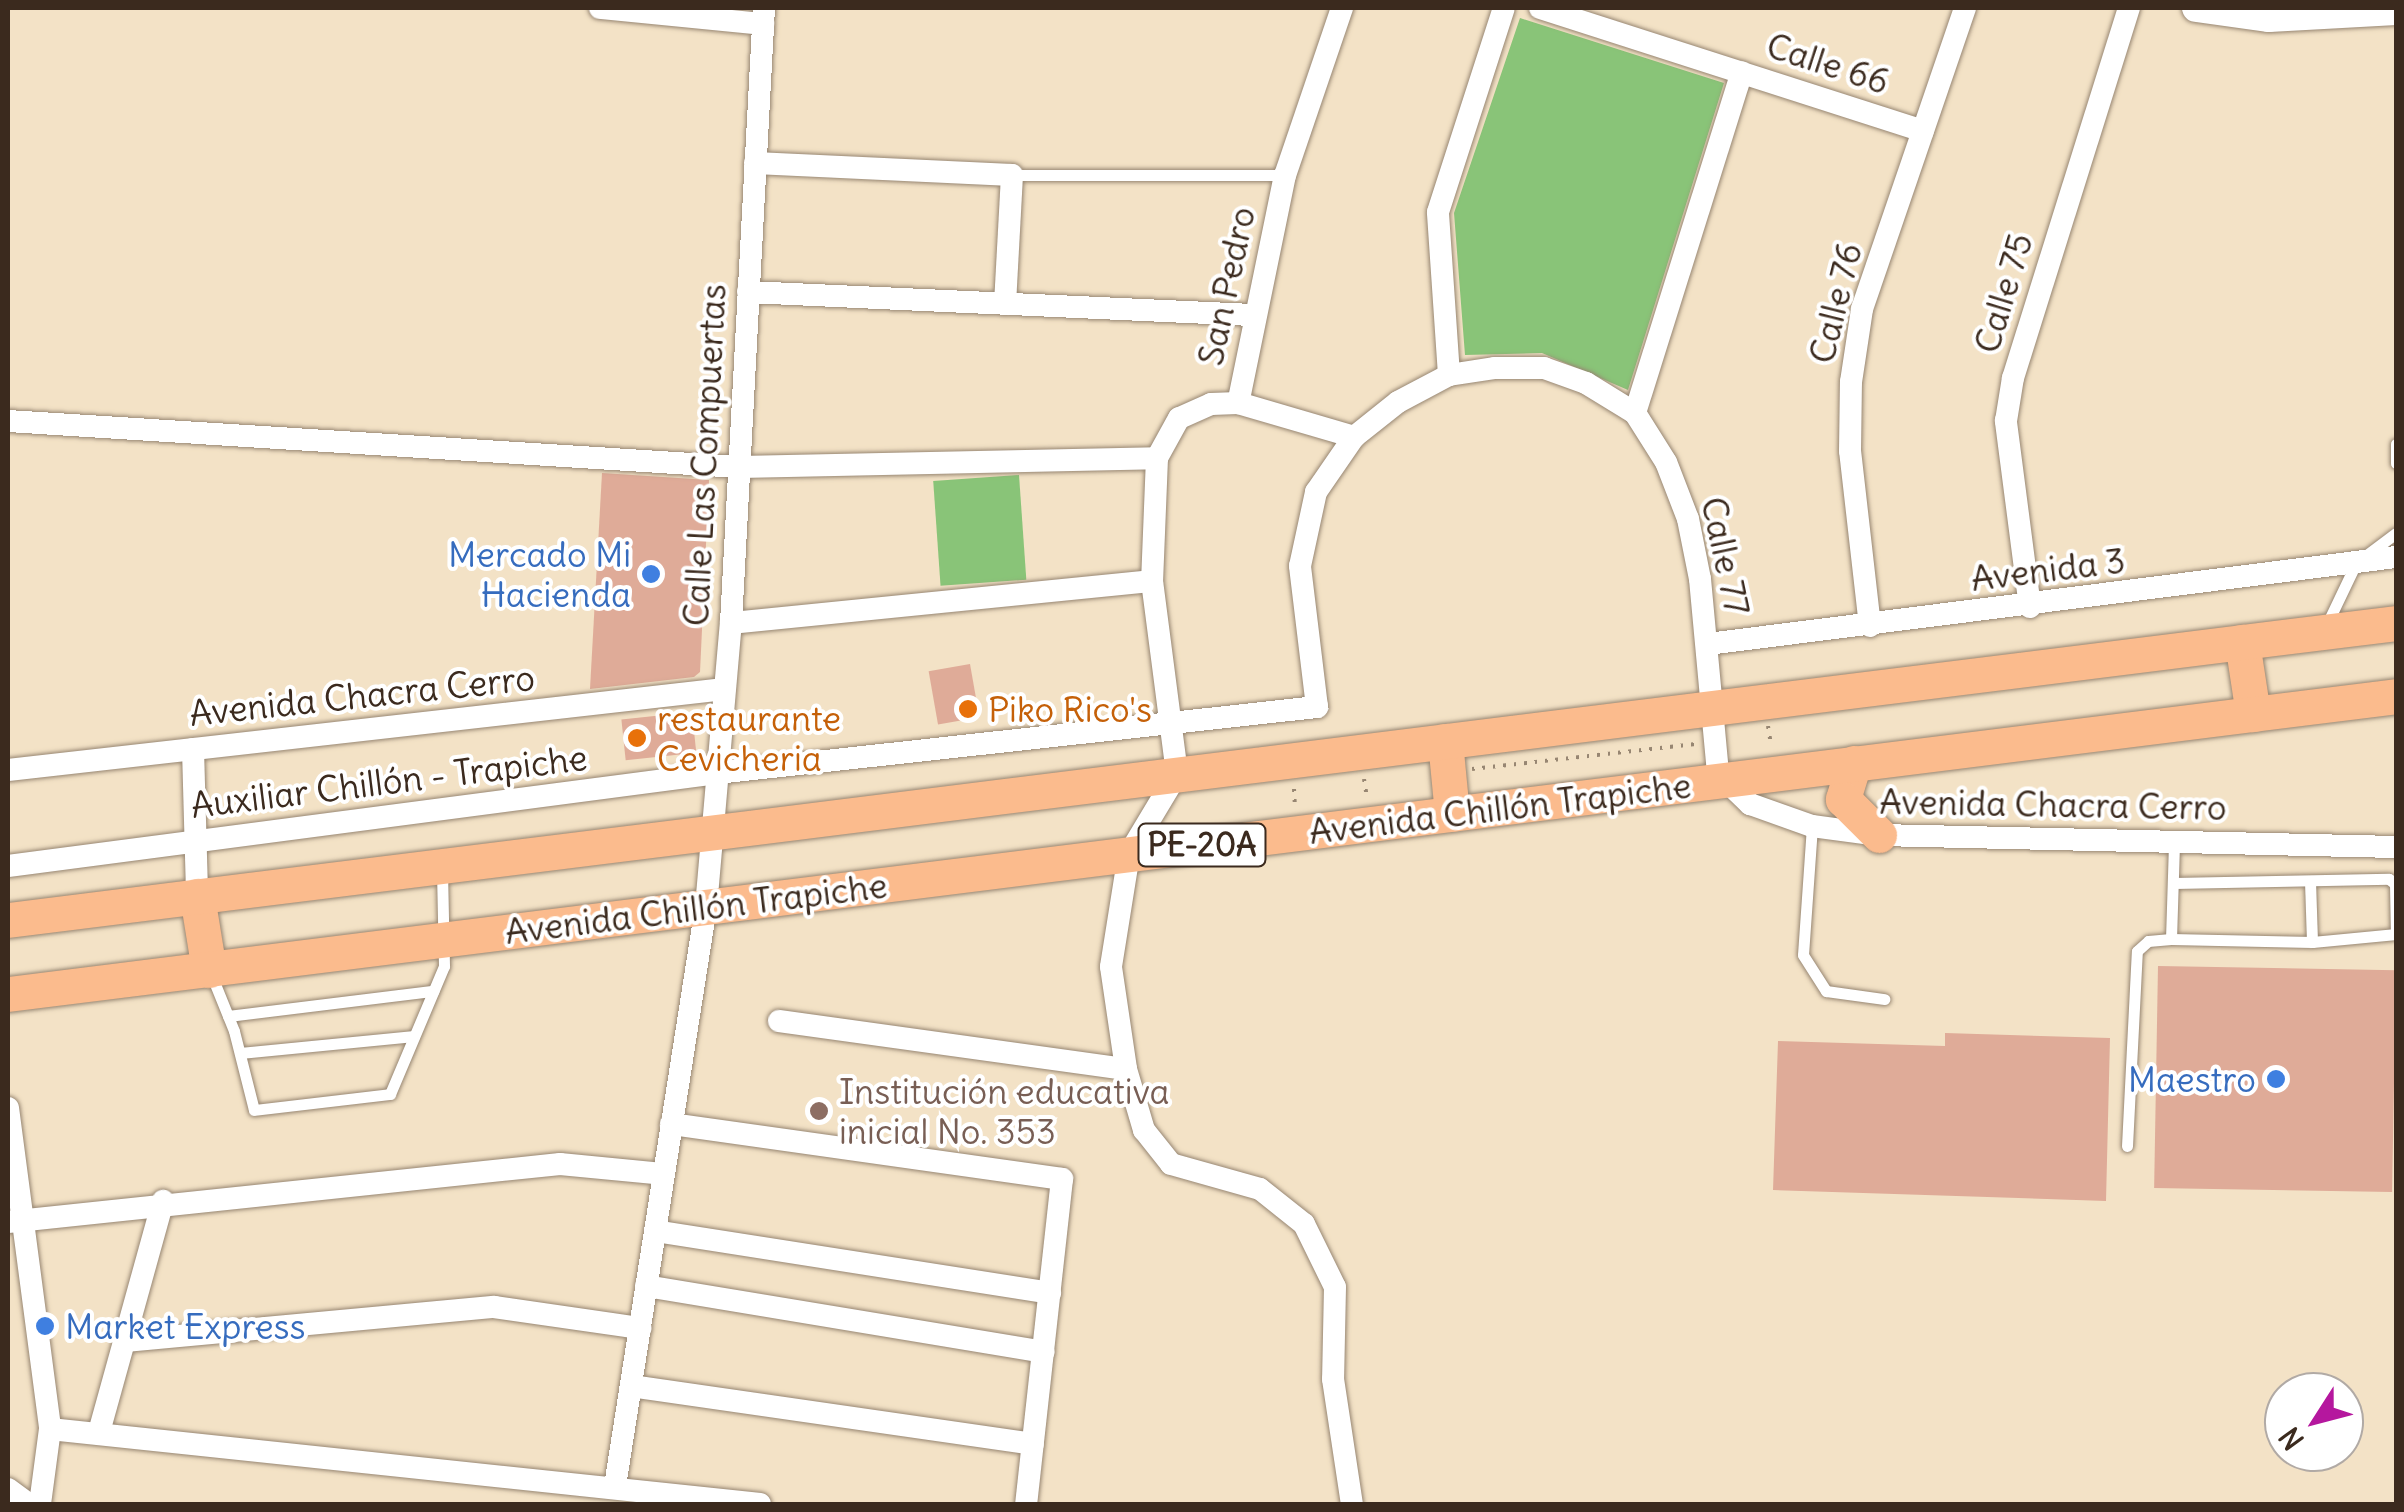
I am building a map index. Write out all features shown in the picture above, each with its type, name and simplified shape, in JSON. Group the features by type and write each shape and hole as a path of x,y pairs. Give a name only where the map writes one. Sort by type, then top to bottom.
{"main road":[{"name":"Avenida Chillón Trapiche","path":"8,920 1178,774 1447,756 1712,725 1765,701 2396,623"},
{"path":"2242,642 2252,714"},
{"name":"Avenida Chillón Trapiche","path":"8,994 2396,696"},
{"path":"1447,756 1452,814"},
{"path":"1854,764 1844,799 1879,835"},
{"path":"196,896 209,970"}],"street":[{"path":"600,8 763,16"},
{"name":"San Pedro","path":"1178,774 1152,581 1157,458 1179,418 1211,404 1238,402 1285,175 1342,8"},
{"path":"1449,376 1438,212 1504,8"},
{"name":"Calle 66","path":"1540,8 1923,131"},
{"name":"Calle 76","path":"1870,626 1850,451 1851,382 1862,309 1965,8"},
{"name":"Calle 75","path":"2030,607 2006,421 2013,378 2130,8"},
{"path":"2196,8 2269,18 2396,11"},
{"name":"Calle Las Compuertas","path":"615,1486 706,907 731,623 763,16"},
{"path":"1635,413 1742,72"},
{"path":"755,162 1012,175 1005,304"},
{"path":"748,292 1253,316"},
{"name":"Calle 77","path":"1317,707 1300,566 1316,492 1354,436 1449,376 1544,368 1586,383 1635,413 1666,462 1688,518 1708,644 1712,725 1721,780"},
{"path":"1238,402 1354,436"},
{"path":"8,421 739,467 1157,458"},
{"name":"Avenida 3","path":"1708,644 2030,607 2396,557"},
{"path":"731,623 1152,581"},
{"name":"Avenida Chacra Cerro","path":"8,770 724,690"},
{"name":"Auxiliar Chillón - Trapiche","path":"8,866 718,774 1317,707"},
{"path":"193,749 196,896"},
{"path":"1178,774 1130,854 1111,968 1126,1069 1144,1130 1171,1164 1260,1189 1304,1224 1336,1287 1333,1379 1352,1504"},
{"name":"Avenida Chacra Cerro","path":"1721,780 1750,804 1812,826 1879,835 2396,847"},
{"path":"778,1021 1126,1069"},
{"path":"8,1108 15,1221 50,1429 40,1504"},
{"path":"671,1124 1062,1179 1026,1504"},
{"path":"15,1221 163,1202 560,1164 664,1174"},
{"path":"99,1432 163,1202"},
{"path":"654,1231 1050,1293"},
{"path":"646,1286 1044,1352"},
{"path":"124,1341 494,1307 640,1328"},
{"path":"630,1386 1034,1444"},
{"path":"50,1429 760,1504"},
{"path":"8,1489 29,1504"}],"lane":[{"path":"1012,175 1285,175"},
{"path":"2396,444 2396,464"},
{"path":"2323,632 2356,562 2396,533"},
{"path":"1812,826 1803,955 1826,991 1884,999"},
{"path":"2171,939 2174,842"},
{"path":"209,970 240,1053 254,1110 390,1094 433,991 445,938 442,866"},
{"path":"2127,1146 2137,951 2148,940 2312,942 2393,938 2395,884 2310,880 2174,884"},
{"path":"2310,880 2312,942"},
{"path":"228,1016 433,991"},
{"path":"240,1053 414,1036"}],"path":[{"path":"1765,701 1774,773"},
{"path":"1447,756 1712,725"},
{"path":"1346,782 1381,778"},
{"path":"1299,833 1293,789 1310,787"}],"green space":[{"path":"1520,18 1724,83 1628,390 1542,353 1465,355 1454,213"},
{"path":"1019,475 1026,580 941,586 933,481"}],"building":[{"name":"Mercado Mi Hacienda","path":"602,473 709,480 700,672 694,677 590,689"},
{"path":"970,664 979,717 938,724 929,671"},
{"path":"692,712 696,753 626,760 621,719"},
{"name":"Maestro","path":"2158,966 2396,970 2392,1192 2154,1188"},
{"path":"1945,1033 2110,1038 2106,1201 1773,1190 1778,1041 1945,1046"}],"place":[{"name":"Mercado Mi Hacienda","path":"651,574"},
{"name":"Piko Rico's","path":"968,709"},
{"name":"restaurante Cevicheria","path":"637,738"},
{"name":"Maestro","path":"2276,1079"},
{"name":"Institución educativa inicial No. 353","path":"819,1111"},
{"name":"Market Express","path":"45,1326"}]}
